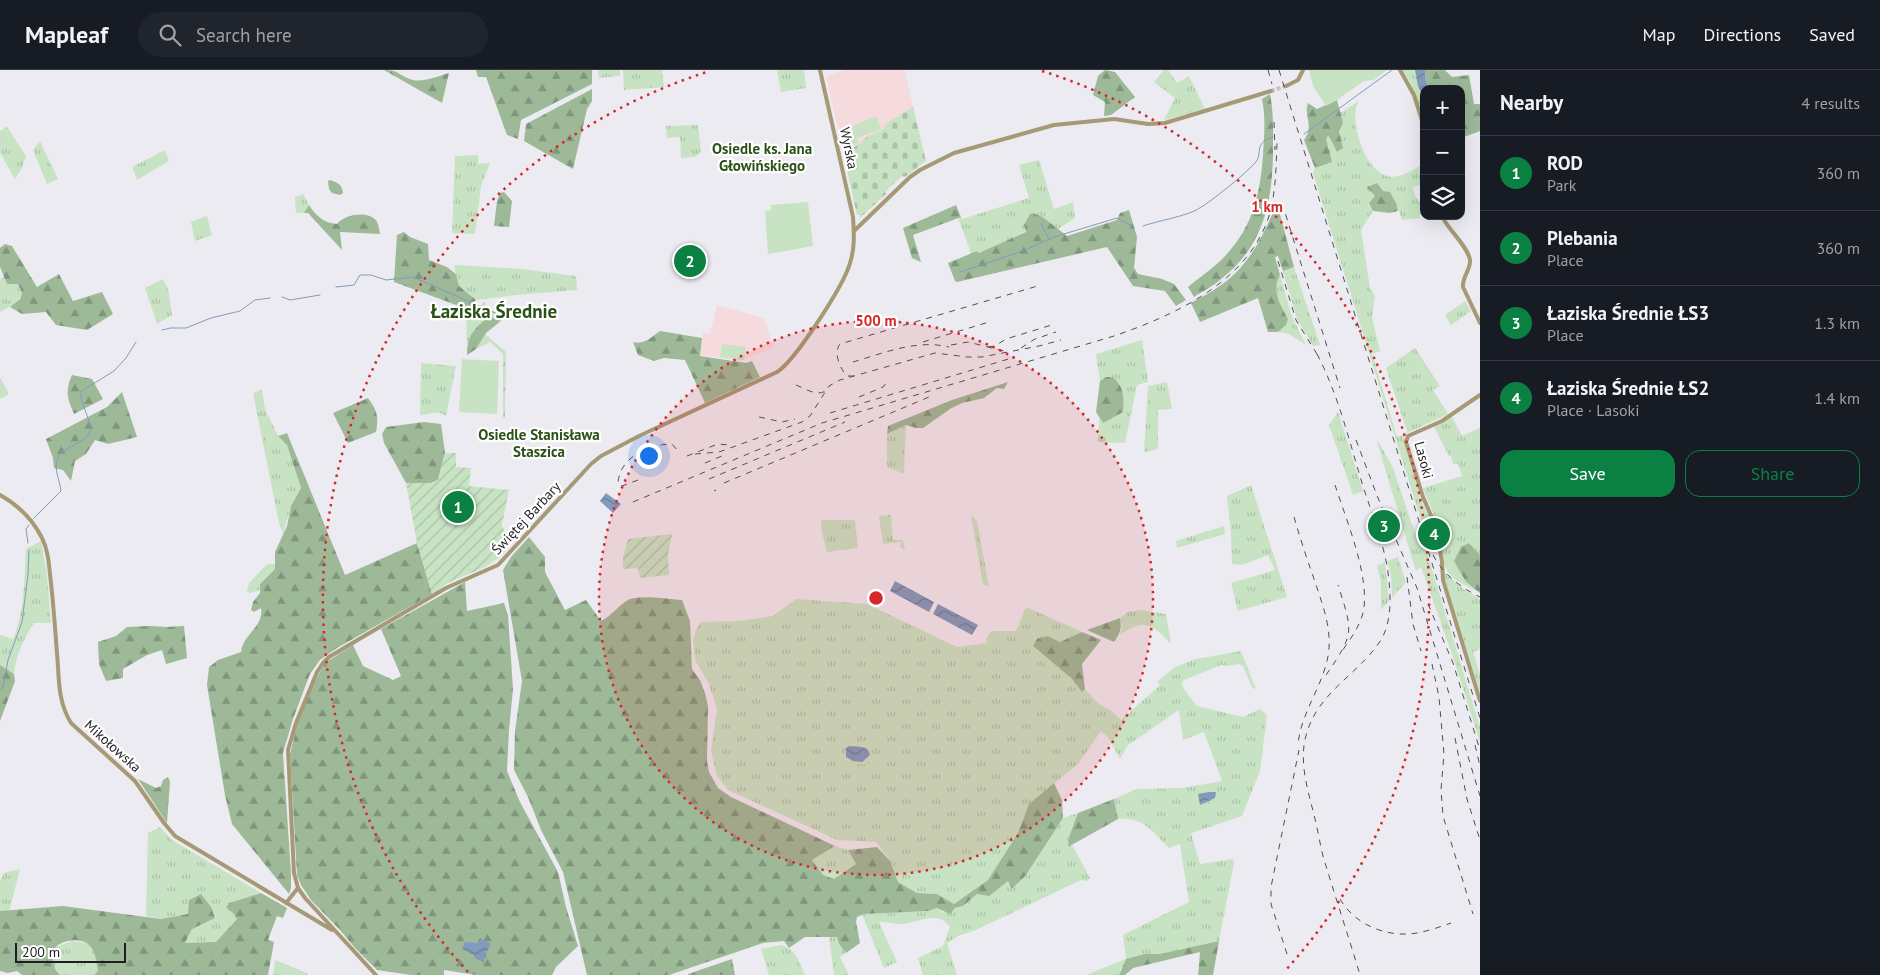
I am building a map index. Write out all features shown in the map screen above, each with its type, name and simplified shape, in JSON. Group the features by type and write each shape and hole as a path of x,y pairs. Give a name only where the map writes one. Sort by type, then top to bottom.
{"street":[{"name":"Wyrska","path":"820,70 854,232"},
{"path":"1286,86 1298,80 1303,70"},
{"path":"1400,70 1414,95 1420,114"},
{"path":"854,232 910,177 920,170 964,149 1054,125 1114,119 1148,124 1165,123 1271,91"},
{"path":"853,221 863,221 877,210"},
{"path":"1445,220 1468,255 1470,264 1463,287 1480,323"},
{"name":"Świętej Barbary","path":"298,888 294,873 288,750 296,723 317,672 323,663 366,635 446,588 498,565 591,464 601,456 639,436 784,368 792,359 845,279 853,254 854,232"},
{"name":"Lasoki","path":"1480,395 1442,421 1408,436 1406,442 1423,497 1436,527 1443,580 1480,701"},
{"name":"Mikołowska","path":"0,495 24,512 46,547 52,594 60,696 71,723 135,781 175,836 336,932"},
{"path":"286,903 298,888 376,975"}],"shaded area":[{"path":"845,70 905,70 913,107 844,156 826,76"},
{"path":"717,305 764,318 774,348 739,361 700,355 703,332 710,334"}],"green space":[{"path":"384,70 419,81 449,73 442,103"},
{"path":"476,70 592,70 592,84 521,120 518,139 507,135 486,77 478,77"},
{"path":"598,70 620,70 620,76 599,78"},
{"path":"623,70 662,70 664,87 624,90"},
{"path":"777,70 804,70 806,88 781,92"},
{"path":"1105,70 1115,72 1135,97 1111,115 1104,116 1105,102 1093,95 1098,76"},
{"path":"1164,70 1168,70 1177,83 1189,76 1205,109 1164,120 1175,98 1154,82"},
{"path":"1309,70 1387,70 1374,80 1364,81 1326,106 1313,86"},
{"path":"1402,70 1415,70 1420,88 1420,109 1410,82"},
{"path":"1425,70 1445,70 1452,77 1469,75 1474,104 1480,104 1480,131 1465,137 1465,85 1428,85"},
{"path":"592,89 592,101 587,109 573,169 524,141 526,124"},
{"path":"1270,94 1273,124 1272,173 1267,208 1262,224 1246,254 1234,267 1217,282 1194,297 1188,287 1226,255 1243,233 1254,209 1260,183 1263,156 1264,120 1262,99"},
{"path":"1337,100 1343,123 1339,132 1343,148 1337,152 1328,136 1326,139 1332,162 1315,168 1304,140 1309,130 1308,103 1317,109"},
{"path":"1358,102 1356,121 1360,144 1365,155 1379,172 1387,176 1396,177 1420,166 1420,185 1413,187 1415,196 1420,203 1420,218 1402,220 1397,205 1375,196 1369,203 1373,211 1361,230 1370,288 1375,296 1372,317 1380,351 1372,354 1397,437 1405,434 1404,439 1421,499 1429,517 1421,520 1313,173 1315,168 1332,162 1325,139 1327,136 1337,152 1342,149 1339,132 1343,123 1340,113"},
{"path":"913,107 926,161 905,177 902,176 860,218 860,215 857,215 844,156 867,137 883,129 887,123"},
{"path":"876,116 881,129 857,138 859,143 850,147 844,132"},
{"path":"698,125 701,151 695,157 681,158 680,137 667,138 666,126"},
{"path":"7,127 26,156 22,168 15,179 0,153 0,131"},
{"path":"40,141 58,179 47,184 33,150"},
{"path":"165,150 169,161 137,180 132,167"},
{"path":"478,155 478,164 490,163 481,186 475,234 452,233 455,156"},
{"path":"1039,160 1054,209 1073,202 1075,218 1058,229 1044,218 1021,234 1005,242 979,253 977,251 971,253 958,218 961,217 962,219 1029,198 1019,165"},
{"path":"328,181 339,184 343,193 340,195 332,193 329,189"},
{"path":"1377,183 1383,191 1390,192 1398,211 1390,213 1373,211 1369,203 1375,196 1367,187"},
{"path":"504,192 512,201 509,227 494,226 497,201 500,193"},
{"path":"303,194 309,205 304,213 296,213 295,197"},
{"path":"808,202 813,246 768,254 765,211 771,210 771,205"},
{"path":"1277,203 1294,267 1283,271 1278,256 1275,257 1280,275 1276,286 1280,303 1288,319 1286,325 1278,332 1268,332 1258,298 1200,322 1191,303 1218,288 1240,268 1255,248"},
{"path":"309,205 321,218 337,224 346,218 357,215 374,218 379,226 380,234 340,232 342,250 308,213 304,213"},
{"path":"956,205 961,217 913,235 921,262 912,258 903,228"},
{"path":"1129,210 1137,237 1134,268 1138,274 1162,279 1174,284 1186,300 1176,306 1165,291 1133,286 1107,247 957,282 948,263 977,251 979,253 1026,232 1024,225 1030,214 1033,213 1044,218 1067,236 1117,220 1120,213"},
{"path":"207,216 212,235 195,241 191,222"},
{"path":"404,232 410,237 428,244 429,260 447,267 456,274 459,286 476,300 467,309 394,282 397,235"},
{"path":"5,244 12,246 37,287 59,274 73,301 102,292 113,314 87,330 56,325 46,312 22,314 10,307 20,299 22,293 18,284 7,284 0,267 0,248"},
{"path":"454,265 522,269 576,276 577,290 476,300 459,286"},
{"path":"1294,267 1320,345 1313,346 1297,319 1283,271"},
{"path":"1280,275 1292,317 1306,345 1289,334 1278,332 1286,325 1288,319 1277,292 1276,286"},
{"path":"4,277 7,284 18,284 22,293 16,302 0,312 0,279"},
{"path":"163,279 168,289 172,315 157,324 145,288"},
{"path":"1465,301 1471,311 1451,325 1445,315"},
{"path":"485,302 486,308 507,314 507,320 498,318 475,328 467,344 466,315"},
{"path":"489,317 502,320 486,333 476,349 467,355 468,343 472,333"},
{"path":"660,331 702,338 700,356 746,363 752,361 760,377 705,403 685,360 664,358 654,361 638,355 633,342 644,341"},
{"path":"485,334 506,352 505,418 503,418 503,354 490,342 476,349"},
{"path":"1142,340 1148,382 1137,385 1125,443 1098,442 1099,418 1103,423 1106,377 1100,381 1096,354"},
{"path":"722,344 746,347 744,360 720,357"},
{"path":"1415,348 1440,386 1433,390 1448,414 1405,434 1407,431 1386,368"},
{"path":"462,359 499,361 497,414 459,412"},
{"path":"421,363 456,366 446,416 437,413 420,415"},
{"path":"72,375 92,379 103,399 74,414 68,394 68,386"},
{"path":"0,377 8,395 0,399"},
{"path":"1106,377 1112,377 1121,388 1123,412 1103,423 1096,412 1100,381"},
{"path":"1008,382 1004,389 997,388 984,398 962,403 923,428 906,425 887,434 888,426 952,400"},
{"path":"1167,382 1172,409 1158,410 1158,449 1144,452 1148,386"},
{"path":"262,390 265,409 278,436 287,445 301,488 291,506 283,534 279,523 253,393"},
{"path":"122,392 137,437 108,444 95,440 86,454 75,461 71,481 63,470 54,468 53,458 46,439 107,407"},
{"path":"368,398 377,414 376,432 348,443 333,413"},
{"path":"1338,412 1363,491 1353,495 1329,425"},
{"path":"1452,417 1462,436 1480,428 1480,555 1468,543 1466,582 1477,591 1464,585 1449,573 1444,560 1436,519 1423,488 1462,476 1458,464 1453,464 1451,456 1449,456 1434,427"},
{"path":"424,422 441,424 445,453 438,480 431,483 406,483 384,443 382,434 386,427"},
{"path":"906,425 904,474 887,467 887,434"},
{"path":"287,433 345,575 417,543 432,594 337,648 320,660 310,674 293,719 283,753 291,874 289,894 232,824 225,795 207,685 209,667 218,660 241,652 245,640 257,626 261,615 261,608 254,612 251,610 253,602 260,593 260,584 275,569 275,552 287,526 291,506 301,488 287,445 278,436"},
{"path":"1378,441 1393,468 1419,545 1424,543 1480,727 1480,742 1453,657 1421,567 1416,571"},
{"path":"445,453 456,453 456,467 471,468 469,486 509,490 502,525 510,545 491,564 449,582 432,594 417,543 406,483 431,483 438,480"},
{"path":"1251,485 1287,597 1238,611 1231,583 1275,570 1268,555 1242,565 1232,564 1227,496"},
{"path":"891,515 893,540 903,540 905,550 900,547 901,542 883,544 879,516"},
{"path":"971,515 977,521 989,587 983,584"},
{"path":"821,520 855,520 858,548 827,552"},
{"path":"1224,526 1225,534 1177,548 1176,541"},
{"path":"672,534 668,555 669,575 640,578 638,568 623,569 623,557 628,539"},
{"path":"529,537 545,557 545,572 565,610 586,600 601,621 630,599 648,597 682,600 690,621 692,669 700,680 708,706 707,761 709,772 718,788 731,797 835,846 812,860 823,875 834,879 856,864 848,850 877,847 890,861 898,882 917,893 937,894 954,904 988,880 1018,833 1029,804 1054,783 1062,800 1063,818 1026,875 1012,889 1008,881 989,896 977,894 963,906 955,908 950,914 937,908 928,911 864,914 857,917 856,922 860,943 846,953 839,944 837,937 805,937 789,948 784,941 763,943 669,975 587,975 563,872 541,830 528,797 514,770 515,731 522,681 503,570 511,557"},
{"path":"41,541 47,575 51,623 34,623 21,647 16,660 14,674 0,665 0,635 13,639 22,606 26,549"},
{"path":"1469,543 1480,555 1480,593 1466,582 1454,561 1461,547"},
{"path":"1398,557 1406,582 1392,598 1391,576 1387,561"},
{"path":"1385,562 1389,601 1381,610 1381,583 1377,566"},
{"path":"267,564 276,564 275,569 260,584 260,590 249,593 247,591 249,583"},
{"path":"1444,572 1462,588 1480,599 1480,649 1473,652 1480,673 1480,696 1443,575"},
{"path":"465,582 467,611 504,603 508,615 513,689 507,771 520,802 558,872 578,946 556,967 552,975 476,975 444,970 444,975 411,975 377,970 311,900 297,875 290,754 298,721 325,663 353,645 363,666 393,680 401,676 381,629"},
{"path":"796,599 867,604 957,647 987,643 986,640 991,631 1016,631 1026,607 1082,632 1060,642 1048,636 1033,646 1071,678 1082,692 1085,689 1100,705 1109,709 1121,720 1160,685 1157,682 1175,667 1196,659 1241,651 1256,689 1252,687 1243,666 1239,664 1221,665 1184,680 1182,683 1183,688 1197,706 1243,717 1260,709 1267,715 1260,771 1242,816 1191,833 1200,864 1233,859 1234,863 1219,941 1160,954 1145,954 1121,968 1119,975 1086,975 1126,959 1123,935 1189,902 1180,844 1169,848 1147,826 1134,820 1118,819 1114,799 1137,789 1182,788 1222,781 1204,732 1183,740 1179,710 1128,745 1120,759 1108,737 1101,731 1078,764 1029,804 1018,833 988,880 954,904 937,894 917,893 898,882 890,861 876,842 837,840 728,790 717,776 711,751 717,709 709,684 695,660 693,640 696,630 701,622 739,621 773,616"},
{"path":"1141,610 1166,614 1171,644 1159,632 1148,625 1136,626 1120,635 1122,625 1120,618 1128,612"},
{"path":"1120,618 1120,631 1114,642 1087,630"},
{"path":"184,626 187,658 166,664 162,650 147,655 123,669 123,678 106,681 99,664 98,642 116,636 127,627"},
{"path":"1082,632 1101,640 1082,664 1085,689 1082,692 1071,678 1033,646 1037,639 1048,636 1060,642"},
{"path":"0,665 14,674 15,681 0,721"},
{"path":"845,746 849,746 845,752 848,759 843,749"},
{"path":"867,749 873,755 872,761 869,764 852,762 848,759 869,752"},
{"path":"168,777 170,782 167,823 138,779 156,788 161,786 163,780"},
{"path":"1114,799 1118,819 1068,847 1069,837 1078,813"},
{"path":"1078,813 1069,837 1068,847 1072,845 1090,878 1087,881 1081,880 976,930 958,936 947,943 957,975 923,975 918,958 943,946 950,927 945,922 940,919 928,918 903,924 879,922 897,962 884,968 862,914 928,911 937,908 943,912 963,906 977,894 1009,881 1012,889 1026,875 1063,818"},
{"path":"160,827 172,840 261,893 229,903 226,907 237,919 216,942 185,944 192,929 188,914 161,919 146,916 148,833"},
{"path":"835,846 848,850 856,864 834,879 823,876 812,860"},
{"path":"20,869 9,912 0,911 0,881 4,873"},
{"path":"261,893 287,908 283,918 277,916 268,940 274,942 268,975 94,975 98,971 93,951 89,945 77,940 59,945 52,954 55,969 60,975 22,975 17,971 8,973 0,971 0,911 63,906 161,919 188,914 189,900 201,894 211,907 215,918 192,929 185,943 216,942 237,919 226,907 229,903"},
{"path":"231,911 235,915 223,929 220,927 221,913"},
{"path":"829,937 837,937 839,944 846,953 840,957 849,975 834,975"},
{"path":"72,941 88,943 95,954 99,971 94,975 60,975 55,969 52,954 56,947"},
{"path":"1219,941 1213,975 1198,975 1200,952 1133,968 1125,975 1119,975 1126,959 1145,954 1160,954"},
{"path":"781,945 794,953 805,975 769,975 761,949"},
{"path":"732,959 735,975 688,975 688,974"},
{"path":"275,960 307,973 308,975 273,975"}],"water":[{"path":"1415,70 1425,70 1428,85 1420,85 1420,90"},
{"path":"606,493 621,504 613,513 600,501"},
{"path":"895,581 934,602 929,612 890,591"},
{"path":"938,604 978,625 972,635 933,614"},
{"path":"849,746 865,748 870,755 862,762 853,761 846,757 846,748"},
{"path":"1216,792 1215,798 1200,805 1198,794"},
{"path":"480,938 491,944 484,962 462,949 465,942 477,943"}],"waterway":[{"path":"1304,134 1392,70"},
{"path":"1143,226 1193,212 1204,205 1250,168 1257,159 1260,146 1273,137"},
{"path":"960,272 1025,250 1054,237 1117,218 1134,227"},
{"path":"1041,224 1049,239"},
{"path":"336,287 354,285 360,275 371,275 386,280 413,277 500,315"},
{"path":"282,297 290,300 320,295"},
{"path":"162,330 186,328 211,318 240,311 255,300 270,298"},
{"path":"33,519 61,491 56,468 60,455 85,438 91,429 80,392 114,371 126,358 136,342"},
{"path":"28,543 26,529 29,525"},
{"path":"0,689 3,687 8,660 22,622 29,550"}],"tunnel":[{"path":"1271,91 1286,86"}],"railway":[{"path":"1268,70 1272,84"},
{"path":"1279,70 1480,718"},
{"path":"1274,122 1275,150"},
{"path":"633,502 822,423 1114,336 1161,318 1184,306 1206,293 1227,277 1244,260 1259,239 1269,216 1273,198 1277,143"},
{"path":"1282,203 1340,388"},
{"path":"1278,261 1296,320 1320,359"},
{"path":"854,376 847,376 840,365 837,356 840,344 1041,285"},
{"path":"923,342 989,322"},
{"path":"988,347 995,346 1006,339 1055,324"},
{"path":"1021,348 1035,339 1056,332"},
{"path":"695,454 719,452 802,422 810,416 829,386 840,380 935,353 982,357 1061,340"},
{"path":"951,345 968,342 1004,351"},
{"path":"853,362 913,346 937,345 949,347"},
{"path":"1317,354 1337,401 1348,434 1385,556 1390,588 1387,626 1381,640 1360,665 1325,699 1316,712 1309,727 1303,755 1306,782 1323,856 1360,975"},
{"path":"830,413 1015,357"},
{"path":"859,397 883,387 887,382"},
{"path":"796,385 817,393 828,389"},
{"path":"724,483 929,397"},
{"path":"759,417 782,422 795,419"},
{"path":"709,479 845,422"},
{"path":"1356,440 1378,498 1417,588 1480,796"},
{"path":"638,480 622,486 618,484 620,475 629,459 654,446 672,444 677,450"},
{"path":"687,456 718,444 729,445"},
{"path":"705,463 722,456"},
{"path":"1335,485 1361,567 1365,599 1359,624 1340,654"},
{"path":"1294,517 1324,609 1329,640 1329,651 1324,672 1303,722 1298,744"},
{"path":"1433,555 1453,580 1480,597"},
{"path":"1407,577 1413,624 1421,651"},
{"path":"1326,675 1342,650 1348,632 1347,613 1338,585"},
{"path":"1428,604 1453,663 1480,750"},
{"path":"1432,664 1439,697 1444,754 1441,790 1443,816 1473,914"},
{"path":"1455,738 1467,799 1480,840"},
{"path":"1475,745 1480,766"},
{"path":"1287,954 1271,904 1271,887 1299,750"},
{"path":"1340,899 1346,908 1363,923 1383,931 1406,934 1417,933 1451,923"}],"place":[{"name":"Plebania","path":"690,261"},
{"name":"ROD","path":"458,507"},
{"name":"Łaziska Średnie ŁS3","path":"1384,526"},
{"name":"Łaziska Średnie ŁS2","path":"1434,534"}],"district":[{"name":"Osiedle ks. Jana Głowińskiego","path":"762,158"},
{"name":"Łaziska Średnie","path":"494,311"},
{"name":"Osiedle Stanisława Staszica","path":"539,444"}]}
